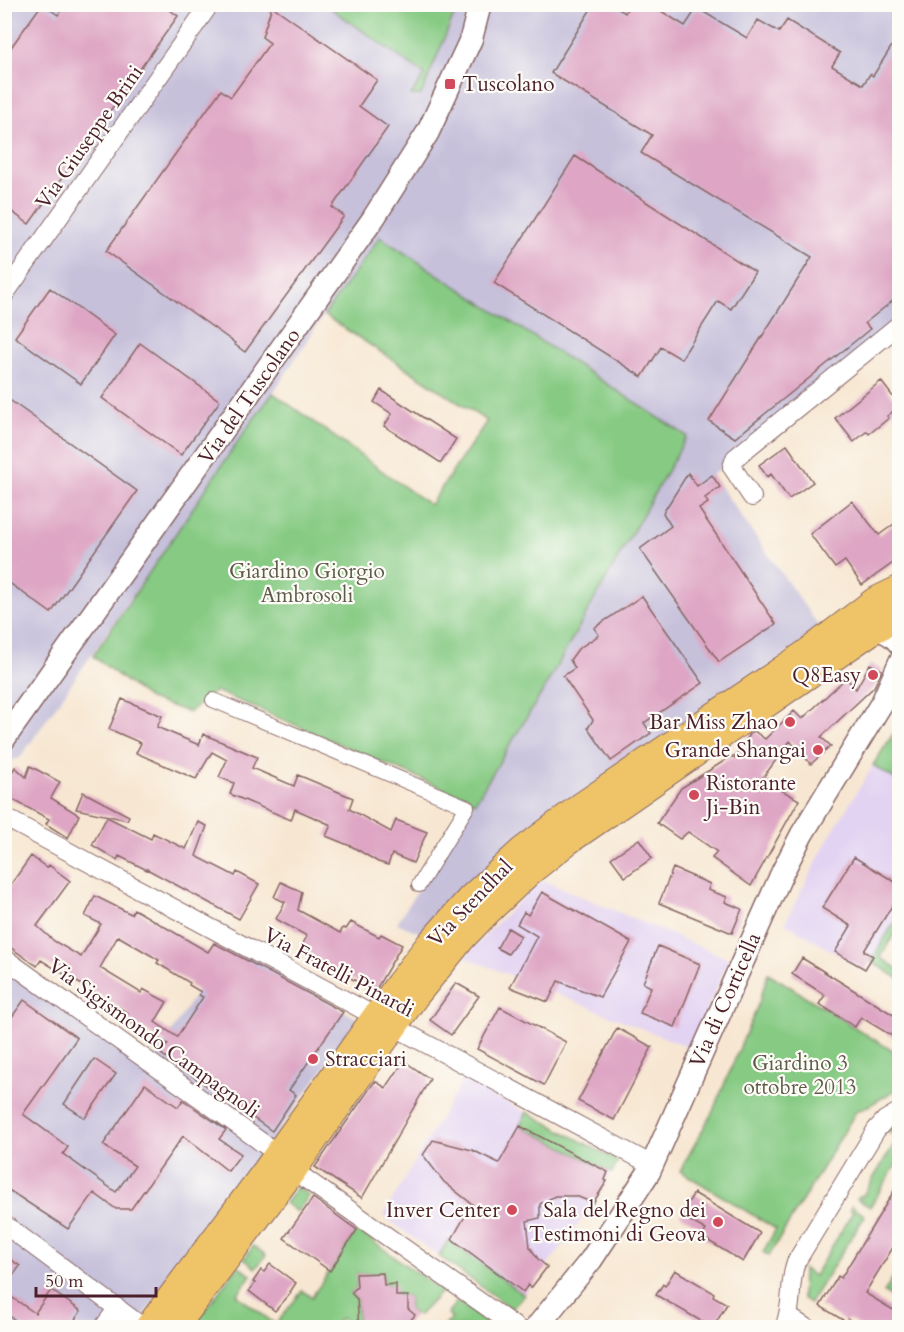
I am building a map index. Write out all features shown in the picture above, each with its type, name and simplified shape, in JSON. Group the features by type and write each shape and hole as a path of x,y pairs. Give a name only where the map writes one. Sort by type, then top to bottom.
{"main road":[{"path":"899,621 895,607 900,590"},
{"name":"Via Stendhal","path":"174,1328 285,1162 384,1021 441,931 470,899 522,851 614,783 804,655 852,617 879,599 900,590"},
{"name":"Via Stendhal","path":"384,1021 415,996 462,938 546,858 873,630 889,622 899,621"},
{"name":"Via Stendhal","path":"146,1328 285,1162"}],"street":[{"name":"Via Giuseppe Brini","path":"4,295 210,4"},
{"name":"Via del Tuscolano","path":"4,739 373,219 428,132 471,39 480,4"},
{"name":"Via del Tuscolano","path":"471,39 497,4"},
{"path":"752,497 732,467 735,458 900,324"},
{"path":"873,630 888,633 900,644"},
{"name":"Via di Corticella","path":"536,1328 591,1260 620,1219 652,1165 783,871 802,834 884,701 900,662"},
{"path":"213,700 467,807 419,885"},
{"name":"Via Fratelli Pinardi","path":"4,817 652,1165"},
{"name":"Via Sigismondo Campagnoli","path":"4,958 517,1328"},
{"path":"810,1328 787,1321 796,1262 876,1130 882,1122 900,1111"},
{"path":"4,1224 146,1328"},
{"path":"103,1328 118,1308"}],"shaded area":[{"path":"5,5 899,5 899,323 712,475 820,628 423,934 397,923 541,694 686,436 380,238 324,315 273,393 20,758 5,762"},
{"path":"899,723 899,914 865,971 785,923 828,839"},
{"path":"542,880 729,959 690,1048 465,957"},
{"path":"228,942 359,1020 135,1327 5,1327 4,957 153,1061"},
{"path":"463,1079 618,1161 570,1237 512,1309 383,1216"}],"green space":[{"path":"326,5 458,5 421,95 411,95 425,75"},
{"name":"Giardino Giorgio Ambrosoli","path":"380,237 687,436 541,694 475,802 216,691 189,712 149,699 93,656 273,393 430,505 487,421 324,315"},
{"path":"895,731 900,732 899,775 896,780 873,765"},
{"path":"899,914 899,927 880,957 899,970 899,979 871,961"},
{"name":"Giardino 3 ottobre 2013","path":"768,973 899,1055 899,1088 863,1109 857,1110 769,1256 763,1252 776,1229 680,1171 713,1111 760,1000"},
{"path":"527,1112 618,1161 612,1173 520,1125"},
{"path":"899,1123 899,1160 870,1207 857,1199 859,1195 862,1197 898,1138 887,1131"},
{"path":"297,1187 309,1196 297,1212 285,1203"},
{"path":"852,1206 865,1216 810,1303 802,1298 803,1269 814,1276 853,1212 850,1210"},
{"path":"357,1230 442,1291 419,1315 415,1315 409,1309 408,1296 396,1294 395,1285 388,1285 384,1282 383,1273 357,1274 357,1287 351,1293 357,1299 358,1319 354,1322 347,1323 341,1318 333,1327 238,1328 226,1318 218,1327 192,1328 238,1266 251,1275 237,1295 275,1324 277,1323 302,1291 312,1297"},
{"path":"448,1240 524,1295 512,1309 439,1256"},
{"path":"253,1246 266,1255 256,1268 244,1259"},
{"path":"899,1267 899,1302 884,1293"},
{"path":"457,1301 494,1327 443,1327 452,1319 448,1313"}],"building":[{"path":"42,4 58,15 65,4 162,4 178,16 29,224 4,206 4,57"},
{"path":"594,4 611,4 625,13 630,4 650,4 685,26 697,8 747,38 758,20 779,32 787,20 840,53 832,66 863,85 870,74 873,76 900,33 900,295 865,323 870,329 735,438 709,421 812,257 641,153 652,135 551,73"},
{"path":"272,6 377,80 359,106 388,127 332,207 344,216 245,352 106,251 221,90 231,97 270,43 262,37"},
{"path":"575,156 755,272 731,309 718,301 681,359 661,347 642,377 494,283"},
{"path":"50,288 115,335 81,384 15,337"},
{"path":"140,343 220,401 181,455 102,398"},
{"path":"881,381 900,406 869,434 867,431 854,442 835,418"},
{"path":"381,390 456,439 441,463 384,426 392,414 374,402"},
{"path":"4,396 137,491 51,613 4,579"},
{"path":"787,445 813,482 789,499 771,474 767,477 759,465"},
{"path":"688,473 697,486 712,475 720,487 705,498 708,503 699,509 776,624 719,662 640,549 671,526 663,513"},
{"path":"852,501 879,535 894,524 900,532 900,558 862,585 845,561 835,568 810,534"},
{"path":"642,596 703,683 644,723 651,733 611,761 588,728 593,720 563,676 575,668 570,660 578,649 599,635 594,628"},
{"path":"870,664 882,670 874,687 821,737 831,746 811,764 790,741 762,779 799,800 751,886 712,858 717,852 688,832 680,839 657,823 681,788 732,756 734,758 751,733 754,731 765,739 794,711 802,719 846,678 856,689"},
{"path":"122,699 162,716 157,727 199,745 203,734 257,757 252,768 294,786 298,775 353,798 349,809 391,832 396,820 427,832 413,863 392,854 388,865 378,862 353,847 326,836 331,825 295,809 291,820 230,794 234,783 219,777 227,760 212,752 196,779 136,753 141,743 109,729"},
{"path":"30,766 60,782 51,798 79,815 68,838 46,824 49,819 4,795 4,786 15,767 26,777"},
{"path":"83,792 129,816 127,820 76,809"},
{"path":"107,817 151,839 153,833 186,849 198,822 207,826 196,856 235,876 237,872 259,884 239,919 147,869 119,856 117,860 92,845"},
{"path":"639,839 652,858 625,877 611,858"},
{"path":"31,856 47,868 49,865 70,881 37,926 54,941 81,957 101,924 85,916 95,896 131,914 134,909 208,952 214,943 343,1012 289,1090 296,1095 272,1131 161,1054 168,1044 125,1019 128,1013 41,960 37,966 4,943 4,894","holes":["118,936 159,960 157,963 190,983 189,985 201,992 199,995 203,997 177,1037 155,1022 167,1002 143,989 141,993 100,968"]},
{"path":"854,857 900,885 900,893 864,951 873,956 865,969 835,952 851,926 822,908"},
{"path":"673,868 710,884 708,890 727,897 725,902 742,909 732,933 659,903"},
{"path":"281,882 302,892 298,910 340,933 351,922 379,937 381,934 402,945 375,991 299,951 307,936 276,919 285,902 274,897"},
{"path":"542,892 631,942 600,997 558,981 548,1002 510,987 537,936 517,924 524,912 528,915"},
{"path":"508,928 521,936 508,954 497,948"},
{"path":"658,946 700,964 675,1027 640,1013 651,987 643,983"},
{"path":"802,958 900,1019 900,1041 861,1017 855,1027 819,1004 825,995 792,974"},
{"path":"456,983 479,996 451,1035 430,1020"},
{"path":"24,1000 77,1038 23,1114 68,1147 63,1154 116,1192 135,1166 103,1145 145,1084 178,1107 183,1100 226,1130 219,1139 241,1154 228,1171 183,1136 131,1209 116,1209 94,1193 68,1229 4,1187 4,1028"},
{"path":"500,1007 566,1042 544,1085 477,1049"},
{"path":"617,1028 652,1047 614,1120 578,1101"},
{"path":"94,1059 116,1074 85,1118 64,1104"},
{"path":"404,1061 430,1079 362,1198 315,1167 375,1081 386,1088"},
{"name":"Inver Center","path":"520,1126 608,1172 605,1180 607,1181 593,1203 576,1196 555,1196 540,1204 540,1218 527,1221 530,1247 547,1267 531,1288 528,1285 523,1292 452,1239 472,1204 444,1182 423,1155 433,1140 472,1150 499,1163"},
{"path":"900,1181 900,1236 865,1293 900,1314 900,1328 863,1328 848,1319 846,1322 820,1306 838,1276 841,1278"},
{"name":"Sala del Regno dei Testimoni di Geova","path":"694,1193 760,1233 743,1262 702,1237 706,1230 680,1215"},
{"path":"313,1198 357,1230 330,1271 284,1238"},
{"path":"4,1255 20,1266 4,1288"},
{"path":"270,1264 296,1283 291,1293 275,1311 249,1291 261,1270 264,1272"},
{"path":"675,1270 714,1293 713,1296 727,1304 713,1328 656,1295"},
{"path":"383,1273 384,1285 396,1284 396,1296 408,1296 408,1309 415,1315 404,1328 396,1323 380,1323 377,1328 359,1328 357,1299 351,1293 357,1287 356,1274"},
{"path":"51,1290 81,1311 69,1328 26,1328 4,1312 4,1292 35,1313"}],"place":[{"name":"Tuscolano","path":"450,84"},
{"name":"Q8Easy","path":"873,675"},
{"name":"Bar Miss Zhao","path":"790,722"},
{"name":"Grande Shangai","path":"818,750"},
{"name":"Ristorante Ji-Bin","path":"694,795"},
{"name":"Stracciari","path":"313,1059"},
{"name":"Inver Center","path":"512,1210"},
{"name":"Sala del Regno dei Testimoni di Geova","path":"718,1222"}]}
